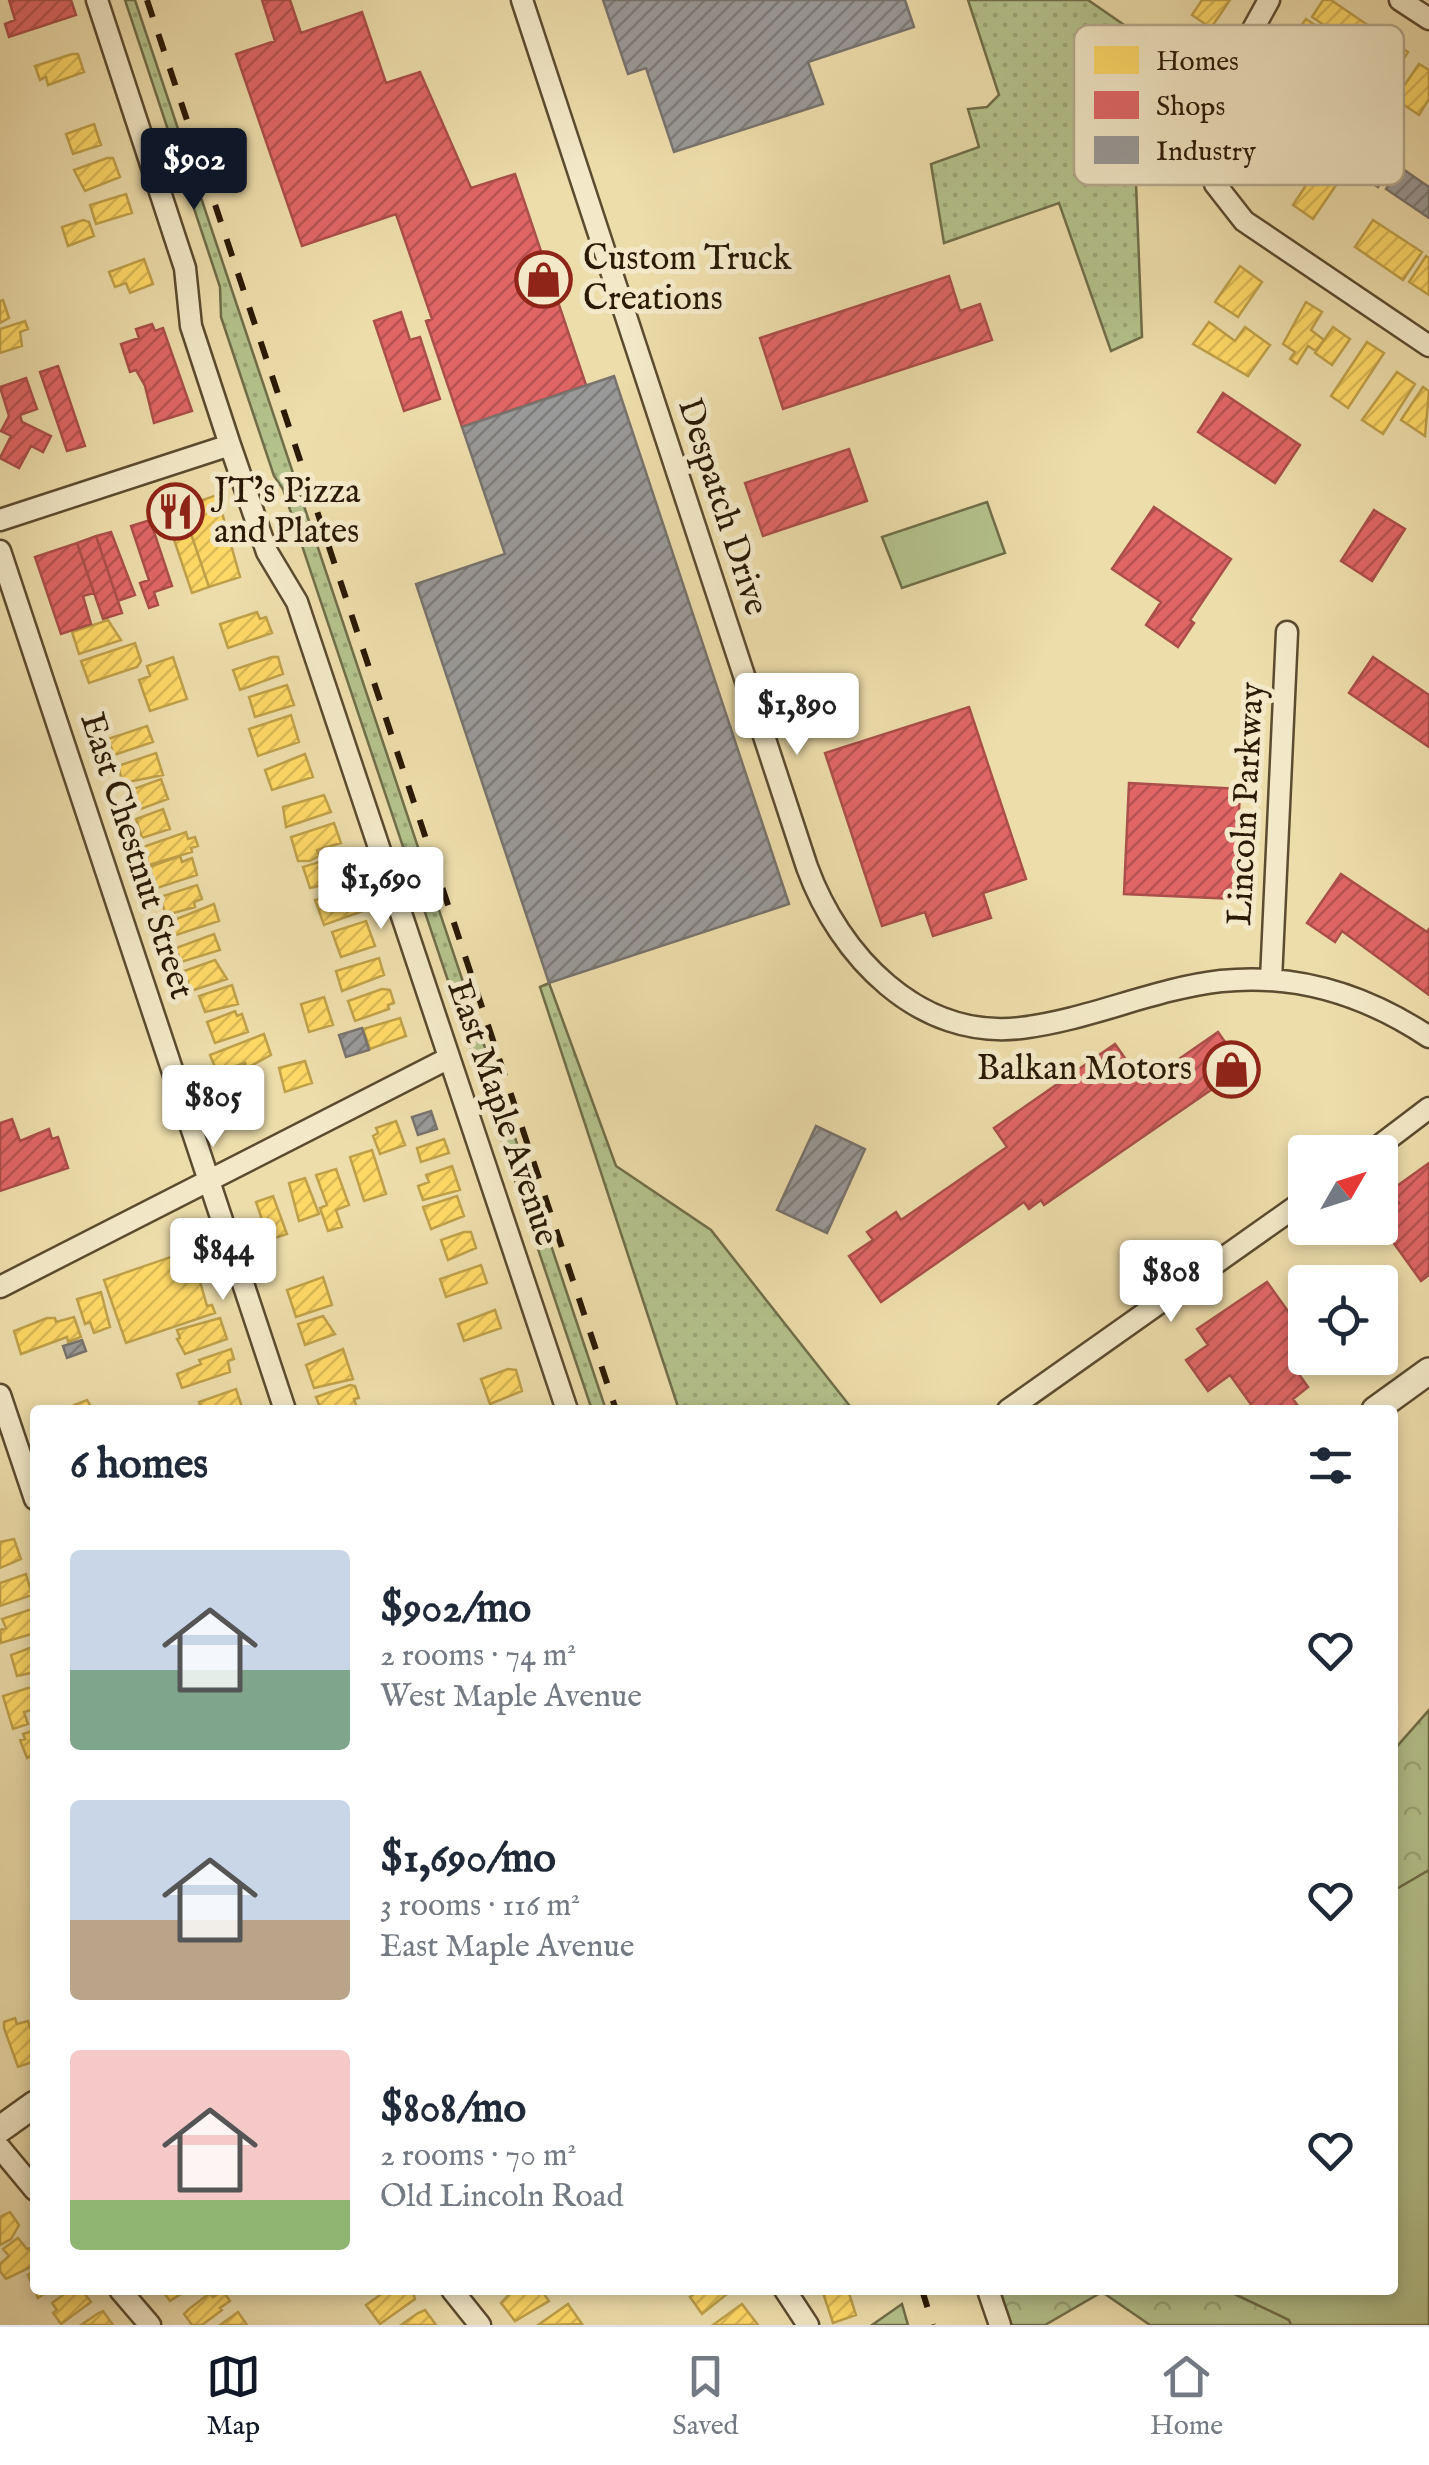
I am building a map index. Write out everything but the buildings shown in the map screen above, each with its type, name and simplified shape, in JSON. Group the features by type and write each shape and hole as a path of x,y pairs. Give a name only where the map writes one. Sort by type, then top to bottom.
{"street":[{"name":"East Maple Avenue","path":"96,0 185,268 191,326 230,445 266,552 297,602 565,1405"},
{"name":"Despatch Drive","path":"522,0 807,867 840,936 898,994 946,1020 970,1026 1022,1028 1170,990 1221,981 1271,980 1338,992 1375,1006 1429,1038"},
{"path":"1255,25 1269,0"},
{"path":"1400,0 1429,20"},
{"path":"1216,185 1244,222 1429,346"},
{"path":"0,520 230,445"},
{"name":"East Chestnut Street","path":"0,551 283,1405"},
{"name":"Lincoln Parkway","path":"1271,980 1287,632"},
{"path":"0,1287 449,1058"},
{"path":"1393,1135 1429,1108"},
{"path":"1015,1405 1288,1212"},
{"path":"1382,1405 1429,1372"},
{"path":"0,1394 30,1484"},
{"path":"0,2129 30,2108"},
{"path":"0,2148 30,2184"},
{"path":"124,2295 150,2325"},
{"path":"456,2295 480,2325"},
{"path":"787,2295 808,2325"},
{"path":"990,2295 1000,2325"}],"green space":[{"path":"125,0 135,0 604,1405 590,1405 283,489 274,476 221,317 220,287"},
{"path":"968,0 1088,0 1124,25 1074,25 1074,185 1136,185 1142,337 1111,351 1059,203 944,243 931,164 979,147 968,109 987,107 999,95"},
{"path":"987,502 1005,553 902,588 882,537"},
{"path":"549,983 616,1166 711,1230 849,1405 677,1405 540,987"},
{"path":"1429,1710 1429,2143 1398,1992 1398,1745"},
{"path":"1429,1870 1429,2325 1291,2325 1289,2320 1236,2295 1398,2295 1398,1888"},
{"path":"999,2295 1097,2295 1045,2325 1006,2325"},
{"path":"1106,2295 1325,2295 1370,2325 1150,2325"},
{"path":"902,2304 908,2325 872,2325"}],"railway":[{"path":"147,0 614,1405"},
{"path":"924,2295 933,2325"}],"place":[{"name":"Custom Truck Creations","path":"544,279"},
{"name":"JT's Pizza and Plates","path":"175,512"},
{"name":"Balkan Motors","path":"1231,1069"}]}
